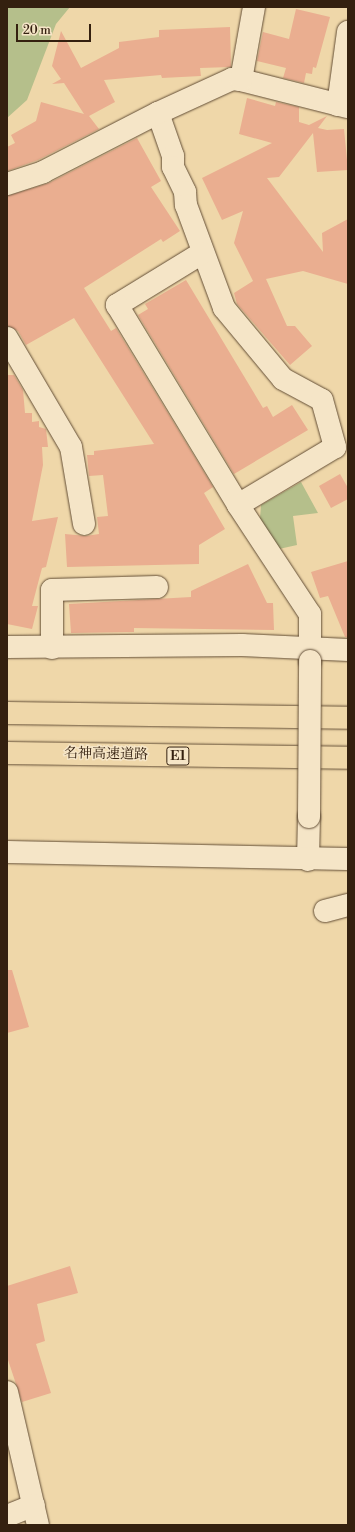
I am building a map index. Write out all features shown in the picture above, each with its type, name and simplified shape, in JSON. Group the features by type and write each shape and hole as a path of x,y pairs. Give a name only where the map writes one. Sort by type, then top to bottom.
{"highway":[{"path":"7,713 348,718"},
{"name":"名神高速道路","path":"7,753 348,758"}],"street":[{"path":"241,80 254,7"},
{"path":"7,184 43,172 81,154 158,113 232,79 343,106 348,32"},
{"path":"158,113 173,156 173,167 185,192 186,205 202,253 224,308 283,379 322,400 335,447 238,505"},
{"path":"202,253 117,305 238,505 310,614 308,860"},
{"path":"7,338 71,446 84,524"},
{"path":"52,648 52,590 157,587"},
{"path":"7,647 52,648 242,645 310,654 348,650"},
{"path":"7,852 308,860 348,859"},
{"path":"326,911 348,905"},
{"path":"7,1392 36,1515 7,1516"}],"green space":[{"path":"7,7 70,7 56,24 27,100 7,118"},
{"path":"301,482 318,513 293,516 297,545 279,549 260,519 261,505"}],"building":[{"path":"296,9 330,17 316,68 313,67 312,74 306,73 304,83 283,78 286,68 257,61 263,32 289,39"},
{"path":"230,27 231,67 200,68 201,76 162,78 161,75 104,80 115,102 89,116 99,129 38,160 7,171 7,147 15,143 11,135 36,121 41,102 84,114 64,83 52,84 61,79 52,66 61,31 81,68 119,48 119,42 159,37 159,30"},
{"path":"247,98 275,106 276,102 299,107 299,122 309,125 327,116 318,128 327,130 344,129 348,170 317,172 313,133 279,177 267,178 323,252 322,233 348,219 348,284 303,271 266,279 287,326 295,326 312,346 290,365 237,304 234,293 253,281 234,243 243,211 222,220 202,178 272,143 239,134"},
{"path":"137,138 161,181 151,187 180,231 163,242 161,239 84,288 111,331 116,328 213,487 204,493 225,529 199,545 199,564 67,567 65,534 86,536 99,534 97,517 108,516 103,475 89,476 87,455 94,455 94,451 154,444 74,318 26,345 18,331 7,326 7,196 49,183"},
{"path":"186,280 263,408 267,406 273,417 292,405 308,430 234,474 138,315 148,309 145,304"},
{"path":"7,375 14,375 23,390 25,413 32,413 32,422 39,421 39,427 46,429 48,447 42,447 43,465 32,521 58,517 46,567 42,568 32,606 38,606 32,629 7,624"},
{"path":"340,474 348,488 348,499 331,508 319,486"},
{"path":"348,561 348,637 345,637 328,596 320,598 311,572"},
{"path":"248,564 267,603 273,603 274,630 134,628 134,632 71,633 69,604 191,597 191,591"},
{"path":"7,970 12,970 29,1027 7,1033"},
{"path":"70,1266 78,1293 37,1304 45,1341 36,1344 51,1393 22,1402 7,1357 7,1286"}]}
